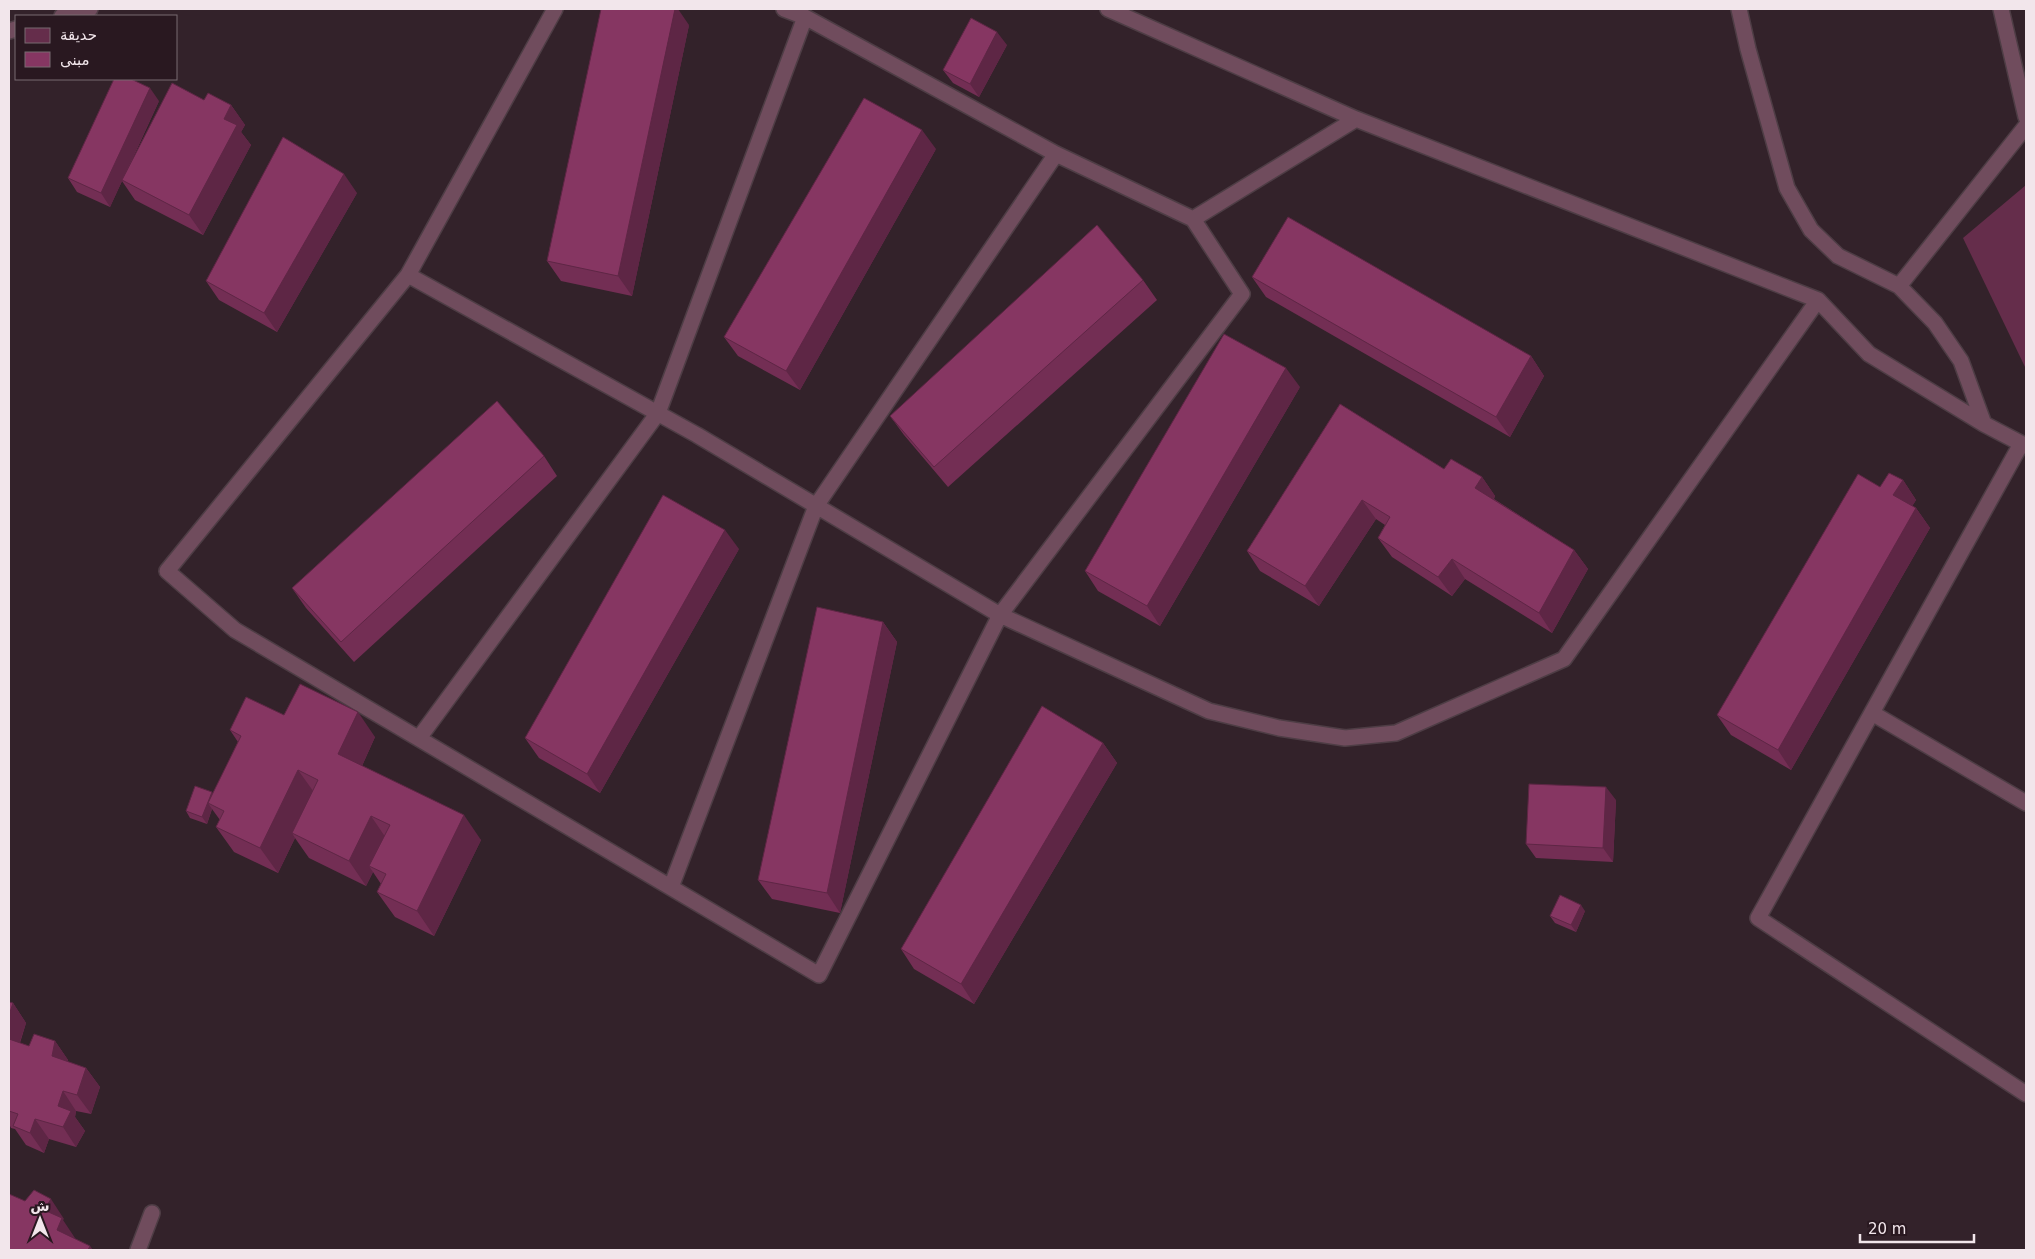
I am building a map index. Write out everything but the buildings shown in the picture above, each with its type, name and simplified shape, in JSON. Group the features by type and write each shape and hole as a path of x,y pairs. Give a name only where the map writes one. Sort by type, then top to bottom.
{"lane":[{"path":"66,15 90,9"},
{"path":"555,9 408,275 167,571 235,630 819,975 1000,615 1242,294 1193,218 1056,154 805,17 784,9"},
{"path":"1108,9 1356,119 1818,300 1869,354 1984,424 2025,442 1758,918 2026,1094"},
{"path":"1739,9 1748,49 1787,188 1811,230 1838,256 1899,286 1935,323 1961,361 1984,424"},
{"path":"2001,9 2026,117"},
{"path":"419,738 658,414 805,17"},
{"path":"1193,218 1356,119"},
{"path":"1899,286 2026,126"},
{"path":"671,888 816,506 1056,154"},
{"path":"408,275 658,414 1000,615 1209,711 1279,728 1346,738 1396,734 1564,659 1818,300"},
{"path":"1872,713 2026,804"},
{"path":"138,1250 152,1212"}],"green space":[{"path":"2026,185 2026,369 1963,238"}]}
